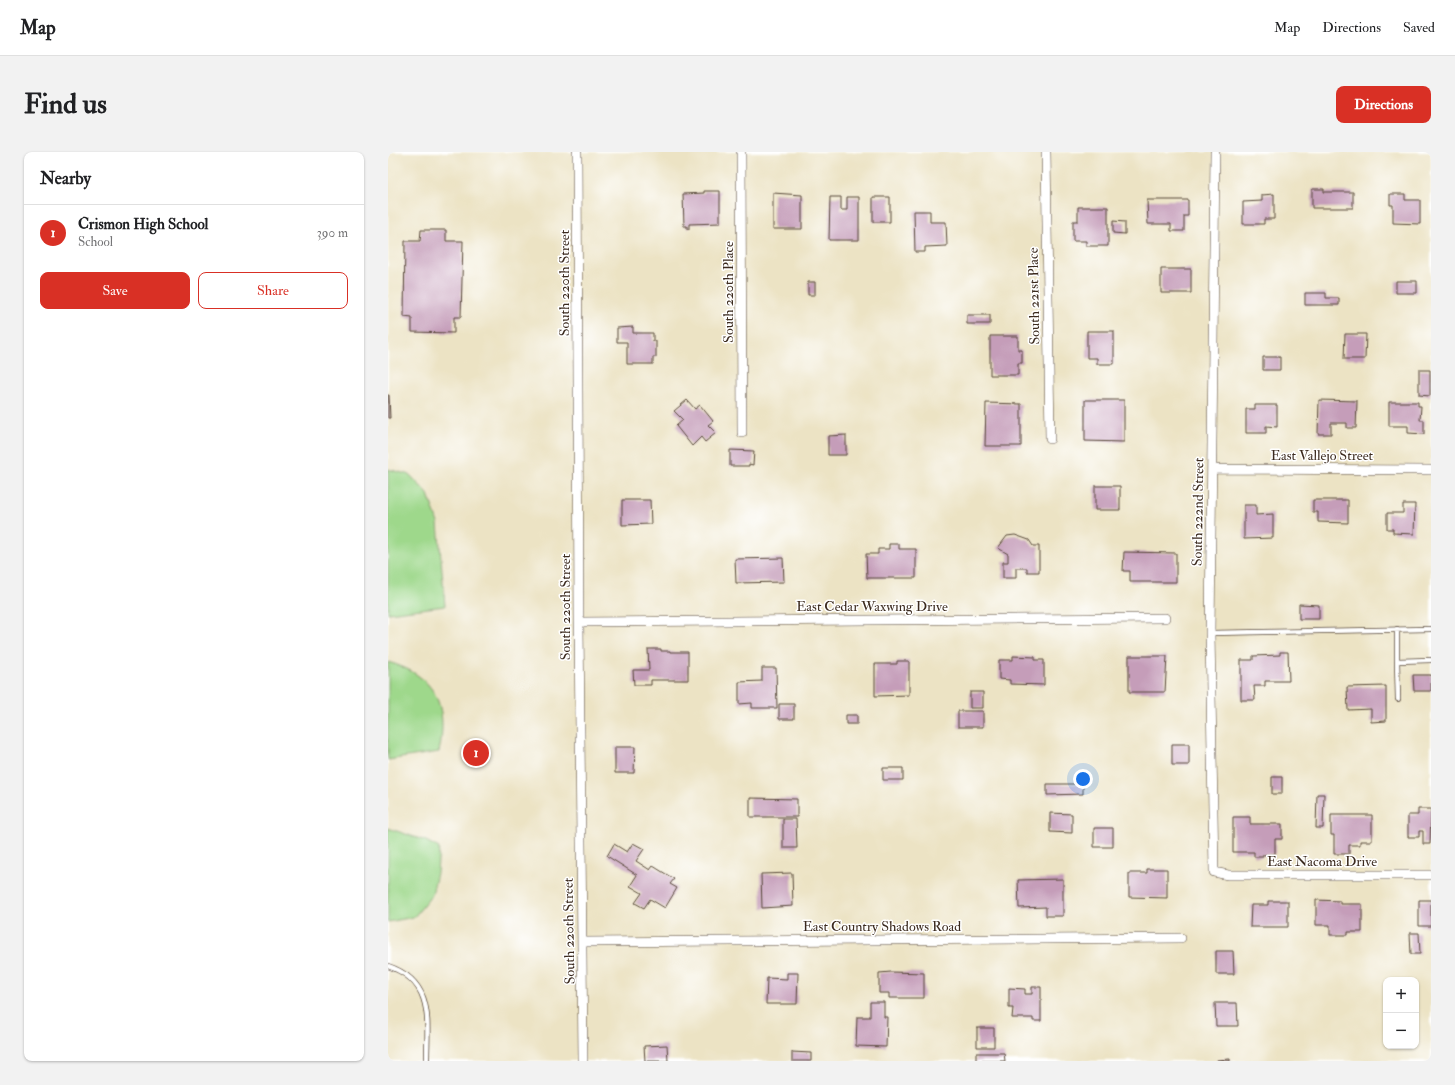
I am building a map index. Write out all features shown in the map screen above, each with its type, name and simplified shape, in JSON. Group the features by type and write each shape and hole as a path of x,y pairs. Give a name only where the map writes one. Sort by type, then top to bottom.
{"street":[{"name":"South 220th Street","path":"577,152 583,1061"},
{"name":"South 220th Place","path":"741,152 742,433"},
{"name":"South 221st Place","path":"1046,152 1050,439"},
{"name":"South 222nd Street","path":"1214,872 1210,633 1215,152"},
{"name":"East Vallejo Street","path":"1212,469 1431,470"},
{"name":"East Cedar Waxwing Drive","path":"579,622 1165,618"},
{"name":"East Nacoma Drive","path":"1214,872 1228,874 1431,875"},
{"name":"East Country Shadows Road","path":"583,942 1182,938"}],"lane":[{"path":"1396,629 1398,700"},
{"path":"1210,633 1431,629"},
{"path":"1396,661 1431,660"},
{"path":"388,966 406,975 419,988 424,998 427,1010 427,1061"}],"green space":[{"path":"388,469 410,475 428,494 438,523 445,606 388,613"},
{"path":"388,662 417,675 435,694 440,706 442,720 442,735 439,752 388,760"},
{"path":"388,828 426,841 439,848 437,873 432,895 414,917 388,922"}],"building":[{"path":"1312,189 1324,189 1324,192 1353,192 1353,208 1312,208"},
{"path":"704,191 720,191 720,223 689,224 689,229 687,229 687,226 684,226 683,194 704,193"},
{"path":"773,193 802,195 802,229 773,229"},
{"path":"1274,194 1274,219 1264,219 1264,224 1243,224 1243,202 1262,201 1262,195"},
{"path":"1390,194 1405,194 1405,200 1420,200 1420,224 1393,223 1393,205 1390,205"},
{"path":"830,197 841,197 841,210 847,210 847,197 859,197 859,240 829,240"},
{"path":"873,197 890,197 890,222 873,222"},
{"path":"1147,200 1188,200 1188,216 1184,216 1184,231 1171,231 1171,224 1148,224"},
{"path":"1078,207 1108,207 1108,246 1086,246 1086,241 1073,241 1073,221 1078,221"},
{"path":"914,211 930,211 930,222 946,222 947,246 925,247 925,252 915,252"},
{"path":"1113,221 1125,222 1125,234 1113,233"},
{"path":"421,230 446,230 446,241 463,241 461,317 454,317 454,333 412,332 412,318 404,317 405,241 420,241"},
{"path":"1161,269 1191,269 1191,293 1161,293"},
{"path":"1396,281 1417,281 1417,293 1396,293"},
{"path":"808,282 815,282 815,295 808,295"},
{"path":"1305,293 1326,293 1326,298 1339,298 1339,305 1305,305"},
{"path":"967,315 990,315 990,324 967,324"},
{"path":"633,327 633,333 653,333 653,341 656,341 656,357 653,357 653,364 627,364 627,342 617,342 617,328"},
{"path":"1087,331 1114,331 1114,364 1097,364 1097,358 1087,358"},
{"path":"1345,334 1366,334 1365,359 1344,359"},
{"path":"990,336 1018,336 1018,350 1022,350 1022,363 1018,363 1018,375 990,375"},
{"path":"1263,357 1280,357 1280,370 1263,370"},
{"path":"1419,370 1430,370 1430,396 1419,395"},
{"path":"389,395 390,418 388,418"},
{"path":"687,400 695,409 700,405 713,421 708,425 716,433 705,442 701,437 692,446 676,426 683,420 674,411"},
{"path":"1085,400 1124,400 1124,442 1085,441"},
{"path":"1319,400 1357,401 1356,428 1347,428 1347,423 1331,423 1331,434 1318,434"},
{"path":"1389,402 1418,402 1418,406 1421,406 1420,420 1424,420 1424,434 1408,433 1408,426 1389,426"},
{"path":"986,403 1021,404 1021,446 985,446"},
{"path":"1255,405 1277,405 1277,427 1266,426 1266,433 1246,433 1246,409 1255,409"},
{"path":"846,435 846,455 828,455 828,436"},
{"path":"730,450 754,451 753,465 730,466"},
{"path":"1095,486 1120,486 1120,510 1095,510"},
{"path":"622,500 650,500 651,524 622,525"},
{"path":"1313,500 1348,500 1348,523 1318,522 1318,512 1313,512"},
{"path":"1403,504 1415,504 1414,534 1393,533 1393,529 1387,529 1387,513 1403,513"},
{"path":"1244,505 1256,505 1256,515 1273,514 1273,538 1244,539"},
{"path":"1015,535 1029,540 1033,546 1039,546 1039,572 1027,572 1027,568 1016,568 1016,578 1003,578 1003,562 1008,562 1008,554 998,548 1007,536"},
{"path":"889,544 899,544 899,549 916,549 916,578 867,578 866,554 878,554 878,549 889,549"},
{"path":"1124,552 1176,553 1176,582 1130,582 1130,571 1123,571"},
{"path":"783,558 784,582 736,583 735,559"},
{"path":"1299,604 1319,605 1319,619 1299,619"},
{"path":"648,649 661,649 661,651 670,652 688,652 688,680 651,680 651,685 634,685 633,670 649,670"},
{"path":"1280,652 1288,652 1289,681 1265,681 1265,686 1254,686 1255,700 1241,700 1241,660 1253,660 1253,656 1280,655"},
{"path":"1013,656 1035,657 1035,660 1044,660 1044,685 1010,684 1010,680 999,679 999,660 1013,660"},
{"path":"1129,656 1167,656 1165,692 1129,692"},
{"path":"897,661 909,661 909,695 875,696 875,664 897,664"},
{"path":"762,668 776,668 777,708 752,708 752,703 739,704 739,682 762,681"},
{"path":"1413,675 1431,675 1431,691 1414,691"},
{"path":"1386,686 1386,721 1371,722 1371,709 1348,710 1347,687"},
{"path":"970,692 983,692 983,708 970,708"},
{"path":"779,704 794,704 794,719 779,719"},
{"path":"958,711 983,711 983,727 958,727"},
{"path":"846,715 857,715 857,724 846,724"},
{"path":"1172,744 1189,744 1189,765 1172,765"},
{"path":"615,747 635,747 634,773 615,773"},
{"path":"883,768 903,768 903,780 883,780"},
{"path":"1272,777 1282,777 1282,794 1272,794"},
{"path":"1047,784 1083,784 1083,794 1047,795"},
{"path":"1317,794 1324,794 1323,828 1316,828"},
{"path":"750,798 797,799 797,817 750,817"},
{"path":"1418,809 1431,809 1430,844 1423,844 1423,831 1419,831 1419,837 1408,837 1408,815 1418,815"},
{"path":"1050,813 1072,814 1072,833 1050,832"},
{"path":"1331,815 1372,815 1372,841 1360,841 1360,845 1349,845 1349,854 1334,854 1334,835 1331,835"},
{"path":"1233,817 1250,817 1250,824 1282,824 1282,839 1275,839 1275,854 1254,857 1254,852 1233,852"},
{"path":"783,819 796,819 797,848 783,848"},
{"path":"1094,828 1113,828 1113,847 1094,847"},
{"path":"633,843 644,849 636,861 650,870 653,866 674,879 670,884 677,888 665,908 650,899 644,908 635,903 642,893 630,886 637,875 607,856 614,844 627,852"},
{"path":"1147,869 1167,869 1167,898 1129,897 1129,873 1147,873"},
{"path":"792,873 793,906 762,908 761,874"},
{"path":"1063,879 1063,916 1046,916 1046,907 1019,908 1018,880"},
{"path":"1316,900 1340,901 1340,904 1362,904 1362,932 1348,932 1348,935 1330,935 1330,925 1316,925"},
{"path":"1419,900 1431,900 1431,926 1419,926"},
{"path":"1268,901 1288,901 1288,927 1250,927 1251,905 1268,905"},
{"path":"1410,933 1419,933 1420,954 1411,954"},
{"path":"1216,951 1233,951 1234,974 1216,974"},
{"path":"787,973 798,973 797,1004 766,1004 767,978 787,979"},
{"path":"879,973 924,973 924,998 889,998 889,993 879,993"},
{"path":"1032,987 1041,987 1041,1021 1033,1021 1033,1018 1012,1018 1013,1008 1009,1008 1009,988 1025,989 1025,994 1032,994"},
{"path":"870,1002 884,1002 884,1017 887,1017 886,1047 856,1046 857,1017 870,1017"},
{"path":"1215,1003 1237,1003 1238,1026 1216,1026"},
{"path":"977,1028 994,1028 994,1047 977,1047"},
{"path":"667,1045 668,1061 645,1061 644,1046"},
{"path":"792,1052 811,1053 811,1061 792,1061"},
{"path":"976,1053 1004,1053 1005,1061 976,1061"},
{"path":"1230,1059 1230,1061 1217,1061 1217,1060"}],"place":[{"name":"Crismon High School","path":"476,753"}]}
